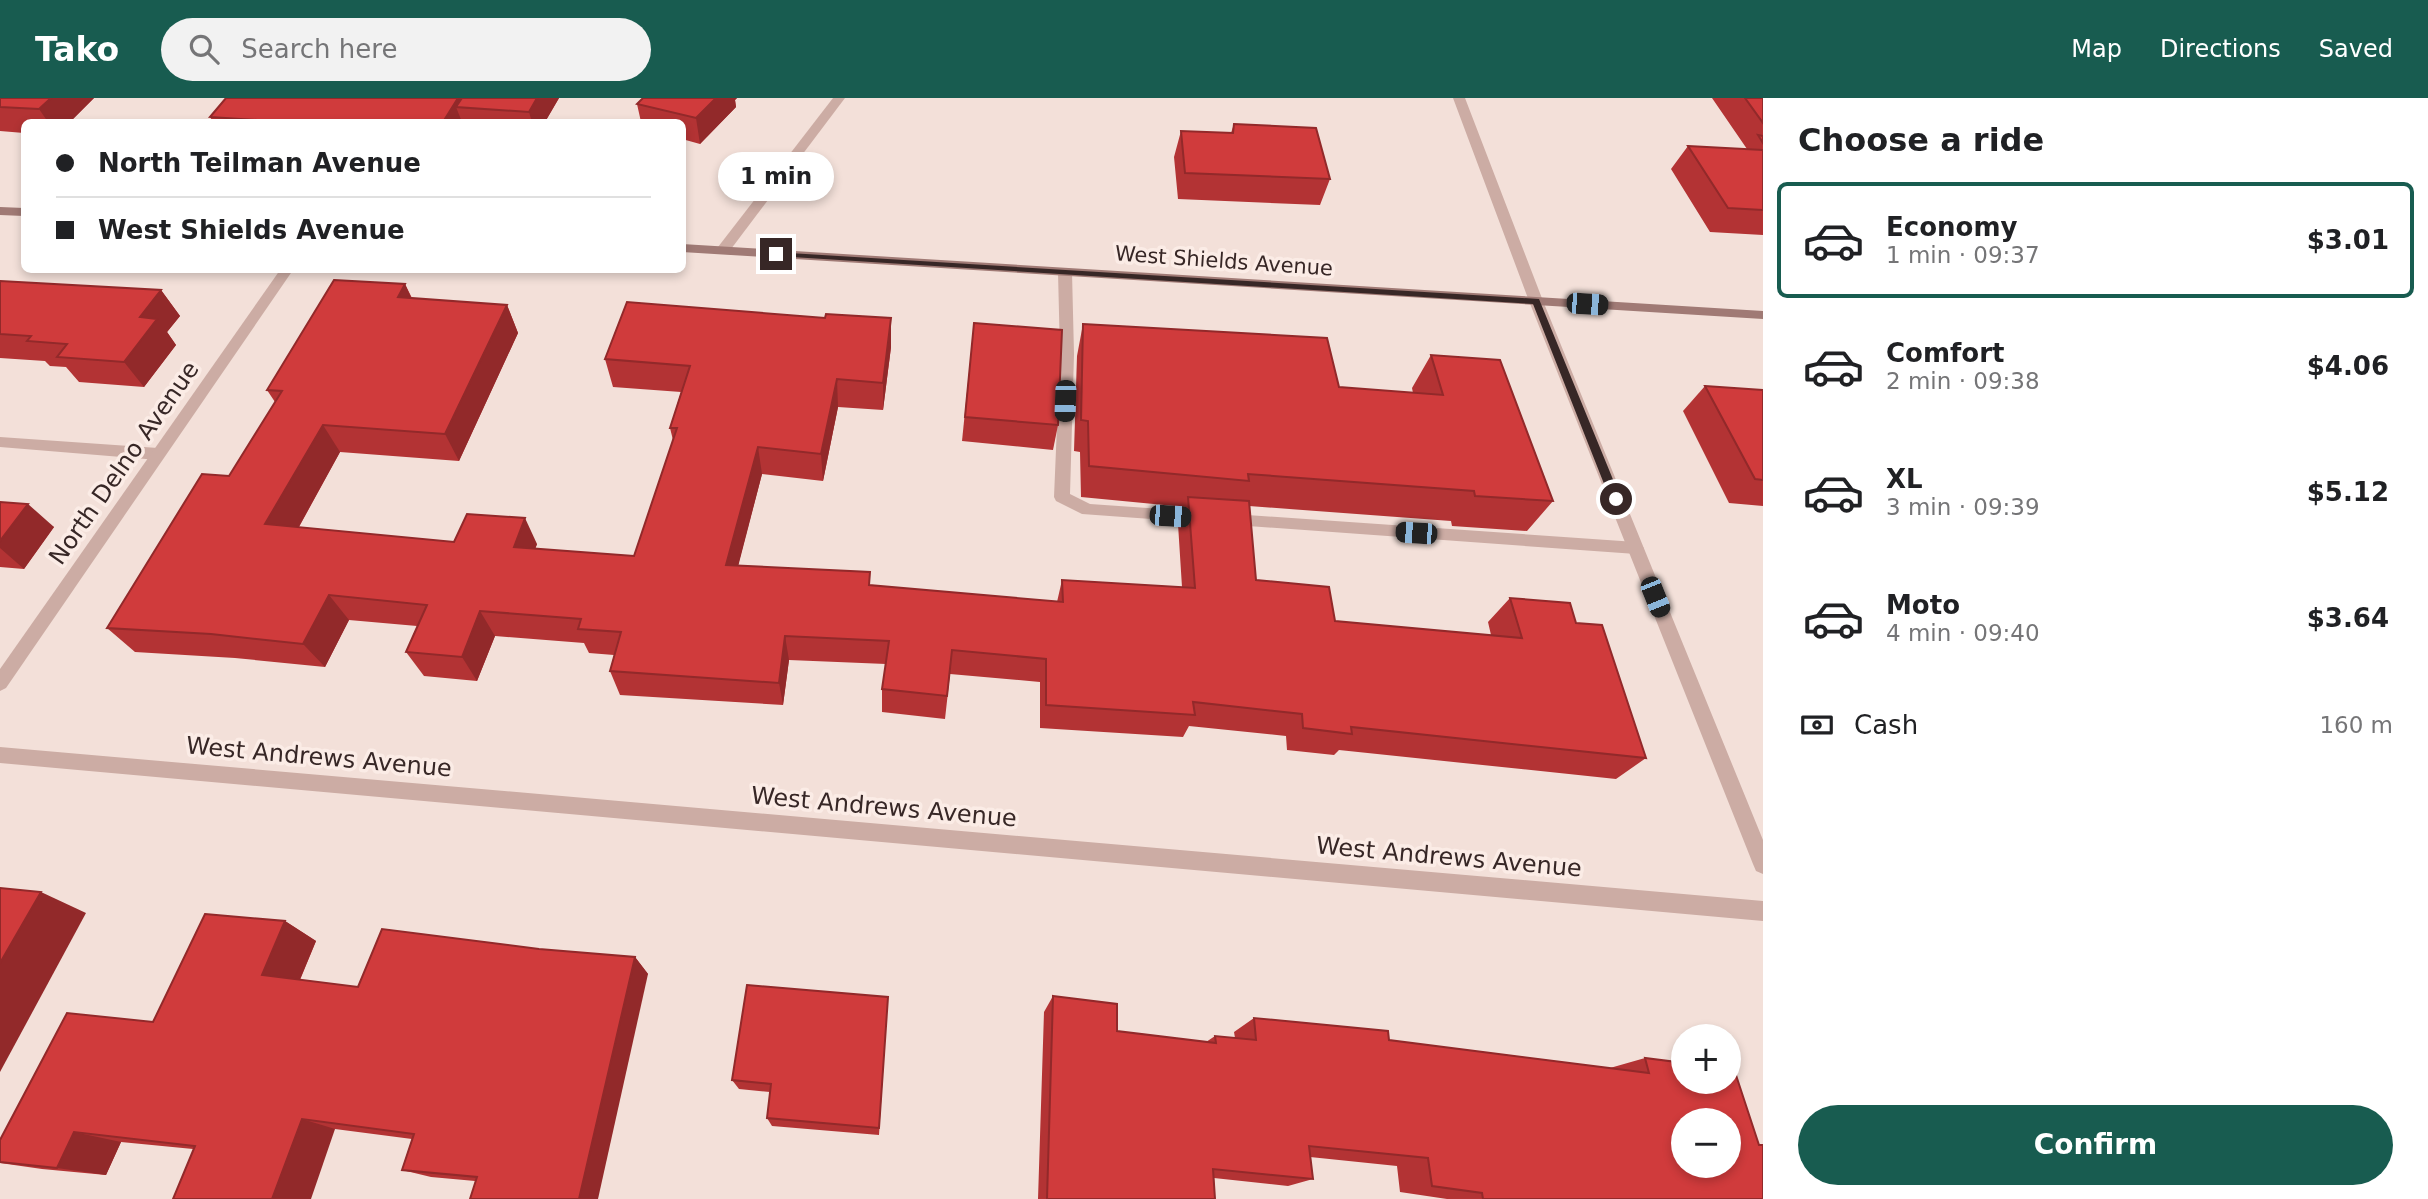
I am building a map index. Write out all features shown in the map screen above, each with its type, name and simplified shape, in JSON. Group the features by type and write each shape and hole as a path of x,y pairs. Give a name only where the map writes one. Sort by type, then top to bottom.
{"main road":[{"path":"0,211 21,212"},
{"name":"West Shields Avenue","path":"686,248 1763,315"}],"street":[{"path":"723,250 839,98"},
{"path":"1459,98 1536,301 1763,864"},
{"path":"1065,272 1067,354 1062,497 1088,510 1636,548"},
{"name":"North Delno Avenue","path":"0,683 284,273"},
{"path":"0,442 158,454"},
{"name":"West Andrews Avenue","path":"0,755 1763,911"}],"building":[{"path":"0,98 51,98 39,109 0,107"},
{"path":"226,98 458,98 445,119 210,117"},
{"path":"462,98 537,98 529,112 456,107"},
{"path":"643,98 716,98 696,118 637,104"},
{"path":"1745,98 1763,98 1763,123"},
{"path":"1234,124 1316,128 1330,179 1185,173 1181,131 1233,133"},
{"path":"1688,146 1763,150 1763,210 1728,208"},
{"path":"334,280 405,284 398,297 507,305 445,434 323,425 265,524 454,542 467,514 525,518 514,547 634,556 677,428 670,428 690,366 605,359 627,302 825,318 826,314 891,318 883,383 837,379 821,454 758,447 726,565 870,572 869,585 1063,602 1062,580 1195,588 1188,497 1249,501 1256,580 1329,587 1335,621 1522,638 1510,598 1570,603 1576,623 1602,625 1646,758 1351,727 1352,734 1303,728 1302,714 1193,702 1195,715 1046,705 1046,659 952,650 947,696 882,689 889,641 785,636 779,683 610,671 621,632 578,629 581,619 480,611 462,657 406,652 427,605 329,595 303,644 211,634 107,628 202,474 229,476 282,391 267,390"},
{"path":"0,281 161,290 140,317 157,319 124,362 57,357 67,344 27,341 31,336 0,334"},
{"path":"974,323 1062,330 1058,425 965,417"},
{"path":"1083,324 1327,338 1339,387 1443,395 1431,355 1500,360 1553,501 1475,496 1474,491 1248,474 1249,481 1089,466 1088,421 1081,420"},
{"path":"1705,386 1763,390 1763,480 1755,479"},
{"path":"0,502 28,504 0,541"},
{"path":"0,888 41,892 0,963"},
{"path":"205,914 285,921 262,975 358,987 382,929 539,949 635,957 579,1199 470,1199 477,1177 402,1170 414,1134 302,1119 272,1199 173,1199 195,1146 74,1132 57,1168 0,1162 0,1140 67,1013 153,1022"},
{"path":"747,985 888,997 879,1128 767,1118 771,1084 732,1080"},
{"path":"1053,996 1117,1004 1117,1031 1216,1043 1215,1036 1256,1040 1254,1018 1388,1031 1389,1040 1649,1073 1645,1058 1671,1061 1671,1094 1741,1094 1741,1090 1759,1145 1763,1145 1763,1199 1483,1199 1482,1193 1432,1186 1428,1158 1309,1146 1313,1179 1213,1169 1215,1199 1047,1199"}],"route":[{"path":"776,254 1536,301 1616,499"}]}
